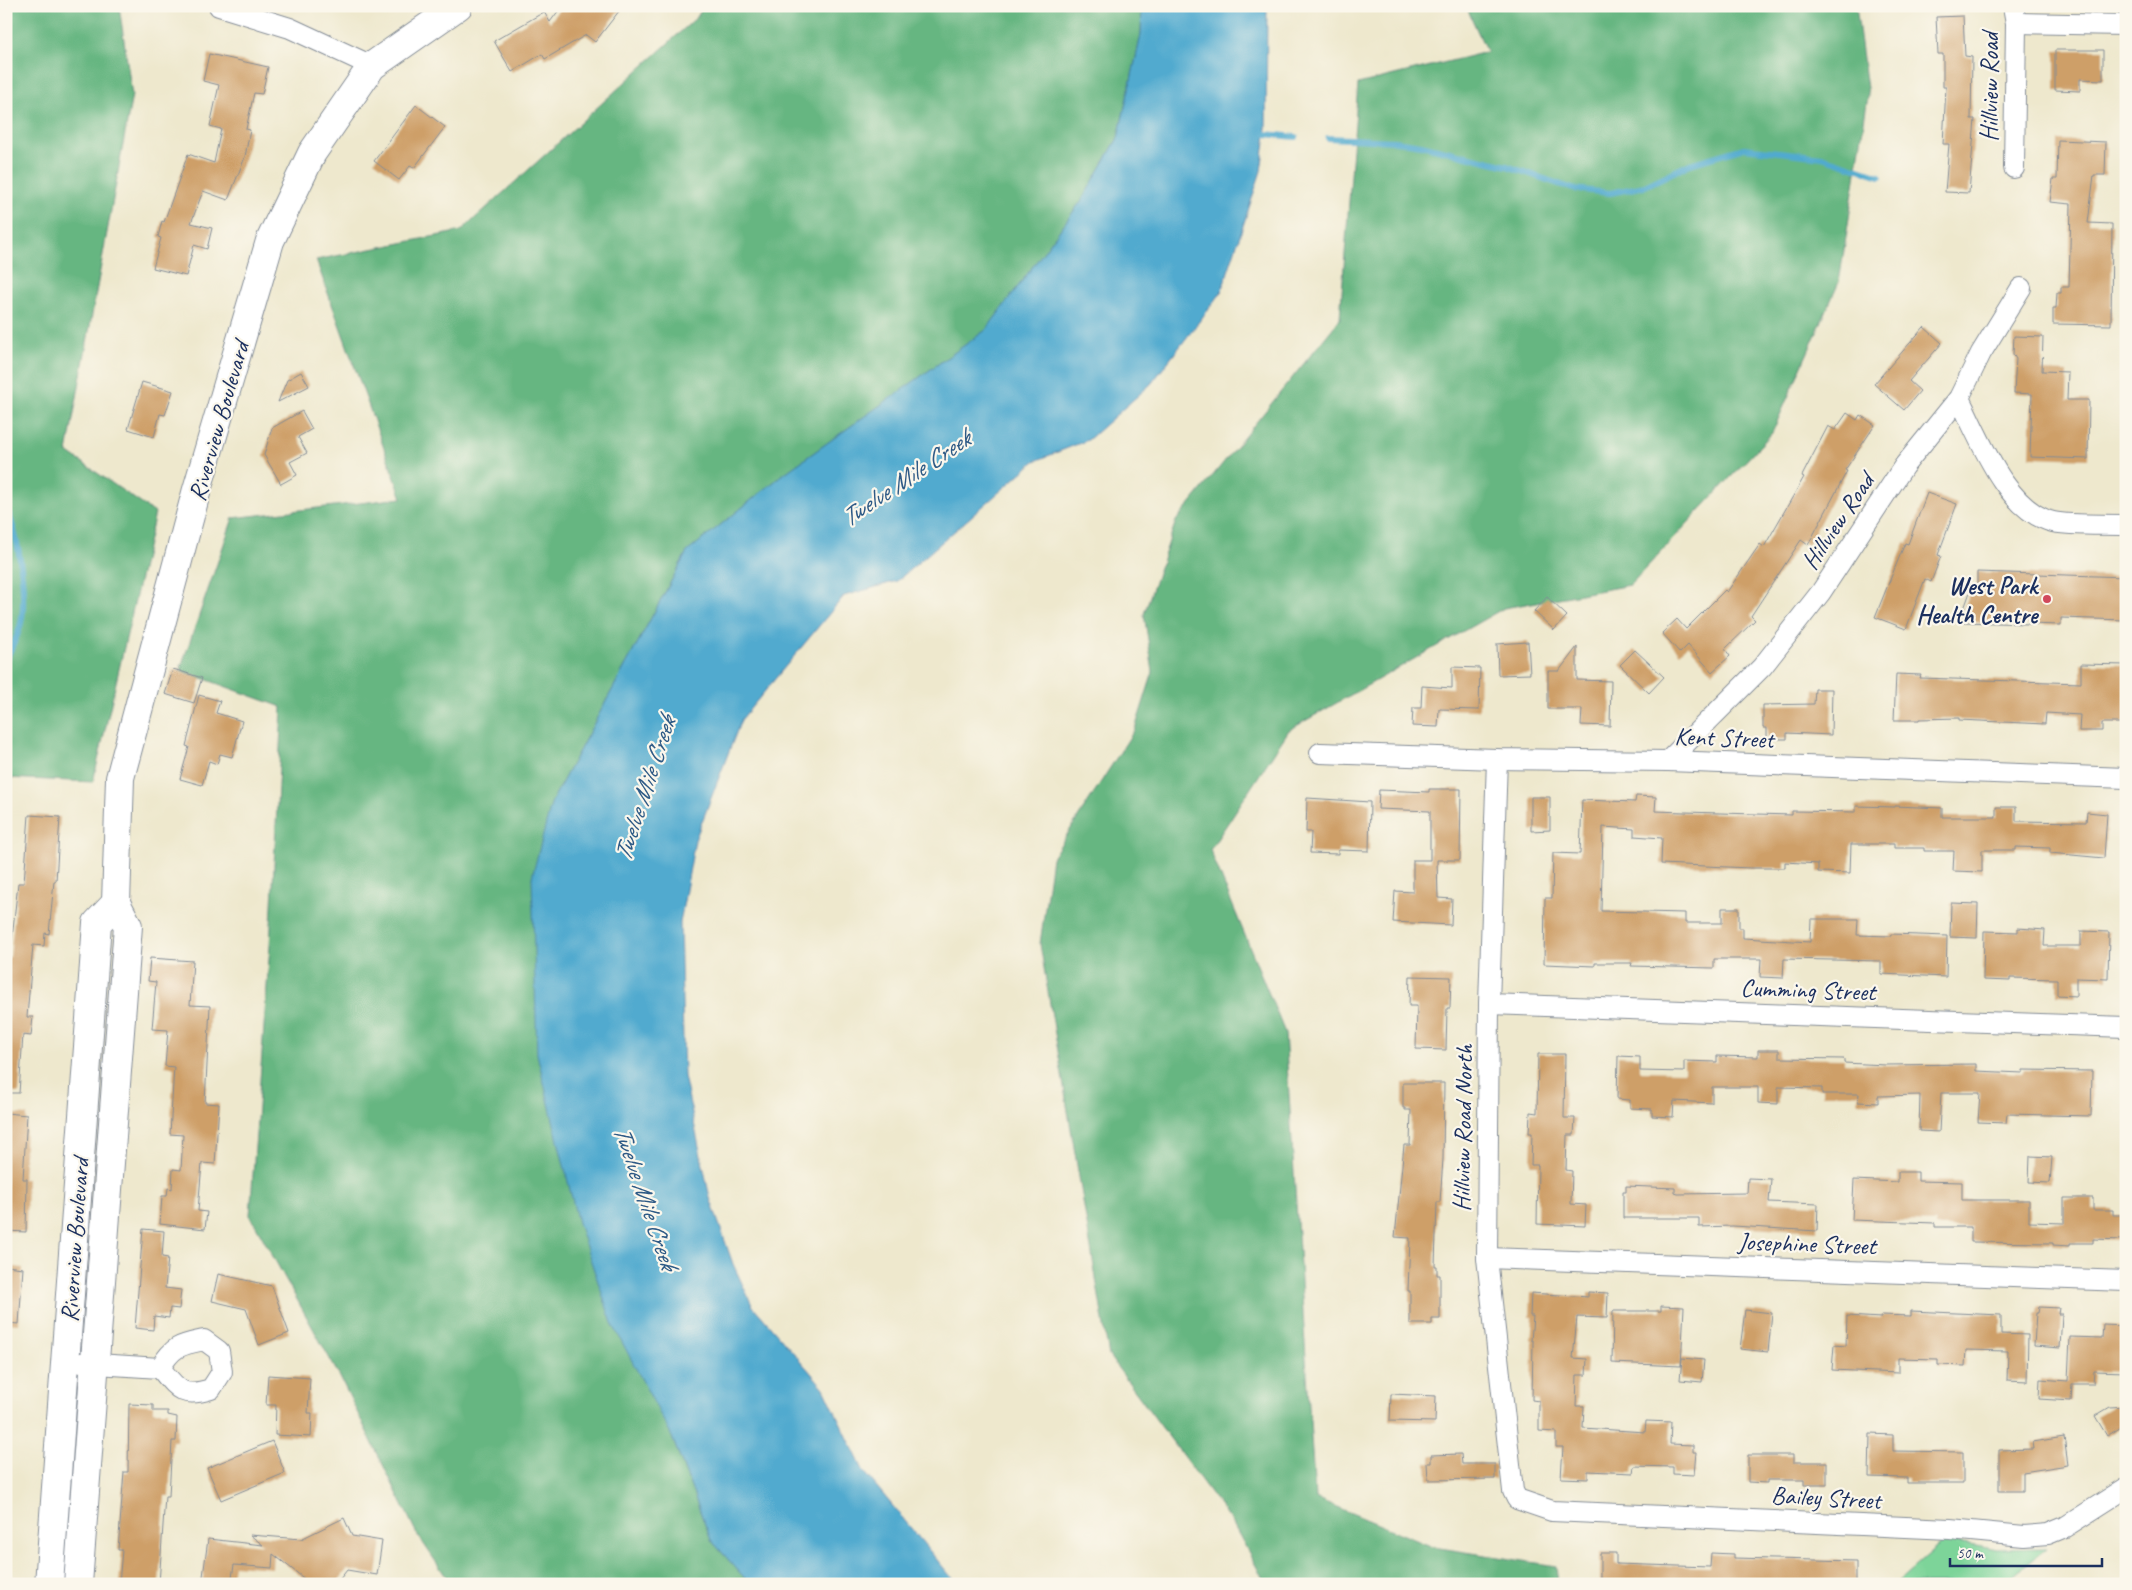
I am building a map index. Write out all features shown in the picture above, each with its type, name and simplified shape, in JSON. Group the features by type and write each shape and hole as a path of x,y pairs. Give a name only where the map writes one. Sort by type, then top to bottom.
{"street":[{"path":"220,6 290,28 372,66"},
{"name":"Riverview Boulevard","path":"78,1584 128,926 116,903 120,778 196,493 270,242 312,153 372,66 458,6"},
{"path":"2014,15 2126,25"},
{"name":"Hillview Road","path":"2014,15 2014,168"},
{"name":"Hillview Road","path":"1668,761 1762,667 1820,592 1904,466 1959,398 1981,353 2022,288"},
{"path":"1959,398 2005,487 2020,503 2038,516 2054,522 2126,525"},
{"name":"Kent Street","path":"1320,753 1497,760 1668,761 2126,778"},
{"name":"Hillview Road North","path":"1497,760 1489,1004 1486,1258 1513,1491 1516,1496"},
{"name":"Riverview Boulevard","path":"49,1584 97,923 116,903"},
{"name":"Cumming Street","path":"1489,1004 2126,1027"},
{"path":"85,1085 116,1087"},
{"name":"Josephine Street","path":"1486,1258 2126,1281"},
{"path":"66,1361 160,1368"},
{"name":"Bailey Street","path":"1516,1496 1517,1499 1552,1510 1950,1529 2024,1536 2048,1534 2066,1527 2126,1488"}],"green space":[{"path":"6,6 119,6 132,95 67,452 155,513 93,782 6,778"},
{"path":"704,6 1142,6 1141,35 1118,138 1082,200 986,330 785,473 687,552 552,801 672,1437 711,1540 750,1584 451,1584 417,1534 340,1377 250,1215 270,945 282,707 180,670 233,518 402,498 316,260 461,231 697,17"},
{"path":"1466,6 1856,6 1868,96 1839,282 1772,433 1630,585 1504,608 1289,730 1210,850 1285,1033 1315,1498 1433,1547 1556,1566 1558,1584 1266,1584 1232,1522 1109,1356 1040,944 1052,858 1135,729 1153,672 1144,614 1176,521 1340,319 1358,84 1487,52"},
{"path":"1945,1540 1998,1549 2046,1548 2002,1584 1895,1584"}],"water":[{"name":"Twelve Mile Creek","path":"1142,6 1267,6 1266,134 1261,171 1221,293 1151,384 1088,440 1035,461 897,581 844,596 741,720 695,840 680,923 684,1076 710,1198 733,1264 752,1305 824,1388 863,1470 957,1584 750,1584 711,1540 672,1437 612,1323 578,1223 537,1054 532,877 552,801 687,552 785,473 986,330 1082,200 1118,138 1141,35"}],"building":[{"path":"562,6 623,6 595,42 586,35 545,59 542,54 512,72 494,41 544,12 550,22"},
{"path":"1963,16 1965,56 1972,57 1971,119 1975,119 1969,193 1945,192 1949,144 1943,144 1946,87 1943,87 1943,54 1938,54 1936,17"},
{"path":"2055,50 2103,50 2103,80 2080,79 2080,91 2055,90"},
{"path":"209,54 268,67 262,94 254,93 246,129 250,130 245,157 228,200 203,191 191,223 212,228 207,249 194,245 186,276 153,268 161,238 158,237 162,221 164,222 188,154 214,163 221,129 210,126 219,85 203,81"},
{"path":"416,105 445,127 414,168 410,166 399,180 374,161"},
{"path":"2058,140 2106,142 2105,175 2094,175 2088,223 2112,224 2111,325 2053,324 2053,308 2056,308 2057,293 2061,293 2061,287 2069,287 2071,204 2050,202 2053,179 2057,179"},
{"path":"1924,327 1942,343 1909,381 1920,391 1904,410 1874,384"},
{"path":"2014,336 2043,337 2042,371 2068,372 2067,400 2089,400 2088,459 2030,457 2032,394 2014,393 2016,359 2013,354"},
{"path":"301,372 309,386 278,402 287,380"},
{"path":"142,382 173,391 165,415 160,414 154,437 128,429"},
{"path":"302,411 312,429 298,437 307,453 290,462 297,475 281,484 264,455 272,428"},
{"path":"1847,413 1857,420 1860,415 1875,425 1845,470 1847,471 1808,545 1801,540 1751,616 1755,620 1725,649 1730,656 1712,672 1688,645 1680,653 1662,633 1677,619 1686,629 1725,590 1727,592 1760,544 1764,547 1804,477 1802,476 1828,426 1835,430"},
{"path":"1927,493 1957,504 1938,555 1941,556 1931,582 1925,579 1906,629 1875,617 1905,543 1908,544"},
{"name":"West Park Health Centre","path":"1977,572 2126,577 2126,620 2061,618 2061,625 1964,622 1965,606 1970,592 1977,592"},
{"path":"1547,597 1567,616 1554,630 1534,611"},
{"path":"1528,642 1530,674 1498,675 1497,644"},
{"path":"1577,647 1577,680 1611,681 1610,726 1581,725 1582,709 1548,709 1548,671 1559,671"},
{"path":"1635,650 1664,677 1649,693 1620,665"},
{"path":"2081,664 2126,665 2126,723 2102,723 2102,731 2079,731 2080,715 2046,713 2045,724 1959,720 1959,718 1894,720 1896,674 1921,675 1920,678 2081,683"},
{"path":"1452,667 1480,668 1479,710 1439,709 1438,727 1412,726 1413,708 1421,708 1422,686 1452,688"},
{"path":"173,669 202,678 194,703 165,694"},
{"path":"1815,689 1832,689 1831,735 1787,733 1787,739 1767,739 1767,728 1763,728 1763,705 1814,704"},
{"path":"199,695 220,701 216,713 242,721 232,757 220,754 217,764 209,761 202,785 180,779 189,747 186,746"},
{"path":"1429,789 1461,789 1460,860 1437,860 1438,898 1452,899 1451,925 1393,922 1395,891 1413,892 1413,860 1430,860 1430,811 1378,809 1379,790 1429,792"},
{"path":"1636,796 1656,797 1655,811 1792,815 1792,811 1856,812 1856,806 1895,806 1942,808 1942,817 1996,817 1996,807 2016,807 2016,821 2086,822 2087,812 2107,814 2104,858 2050,853 2050,848 2016,847 2016,850 1982,850 1982,872 1953,871 1954,851 1894,848 1894,844 1851,844 1850,873 1818,872 1818,864 1785,862 1785,868 1661,864 1662,838 1634,836 1634,829 1603,827 1601,911 1685,913 1685,923 1722,923 1722,908 1739,908 1739,928 1743,928 1743,938 1810,942 1811,919 1858,919 1857,935 1947,936 1946,977 1881,974 1881,961 1784,959 1783,978 1760,977 1761,959 1714,959 1714,968 1631,966 1632,963 1595,963 1595,966 1544,964 1545,898 1552,898 1553,853 1580,854 1582,800 1635,802"},
{"path":"1531,797 1550,797 1550,830 1531,831"},
{"path":"1307,798 1370,802 1369,851 1338,850 1338,854 1310,853 1311,832 1306,832"},
{"path":"29,815 60,817 56,881 54,881 49,934 45,933 44,946 33,945 27,1017 33,1017 31,1036 23,1035 19,1093 6,1093 6,957 10,957 18,883 24,883"},
{"path":"1951,903 1978,904 1977,938 1950,937"},
{"path":"2018,928 2045,930 2044,946 2081,946 2081,931 2109,932 2108,979 2076,978 2076,996 2057,995 2057,979 2010,978 2010,981 1983,980 1984,931 2018,932"},
{"path":"150,958 193,961 190,1005 210,1006 205,1103 219,1104 215,1164 202,1163 198,1211 207,1212 205,1229 160,1224 162,1196 167,1196 168,1188 172,1189 173,1169 181,1170 183,1135 170,1134 174,1067 165,1066 168,1030 152,1029 156,982 148,981"},
{"path":"1410,976 1451,977 1450,1008 1447,1008 1446,1050 1416,1049 1417,1006 1409,1006"},
{"path":"1758,1050 1779,1050 1779,1058 1844,1059 1844,1063 1886,1065 1976,1064 1976,1071 2023,1073 2023,1070 2092,1071 2091,1116 2007,1114 2006,1123 1978,1122 1980,1093 1941,1093 1939,1132 1919,1131 1920,1095 1878,1096 1878,1103 1858,1102 1859,1094 1822,1094 1822,1088 1778,1087 1778,1104 1758,1103 1758,1087 1712,1087 1712,1103 1674,1101 1673,1117 1652,1116 1652,1109 1630,1108 1630,1100 1617,1099 1618,1056 1640,1057 1640,1071 1684,1072 1684,1061 1717,1062 1717,1056 1758,1057"},
{"path":"1538,1054 1565,1054 1564,1118 1575,1118 1574,1135 1567,1135 1566,1170 1572,1171 1571,1204 1586,1205 1585,1226 1537,1224 1538,1165 1531,1165 1532,1133 1529,1133 1530,1112 1537,1113"},
{"path":"1403,1083 1444,1083 1443,1159 1440,1202 1437,1202 1435,1266 1437,1266 1437,1275 1440,1275 1440,1319 1432,1319 1432,1324 1410,1324 1410,1291 1408,1291 1410,1238 1395,1237 1404,1145 1410,1145 1411,1110 1403,1108"},
{"path":"6,1113 27,1115 23,1179 27,1179 26,1232 6,1231"},
{"path":"2030,1156 2052,1157 2050,1183 2029,1182"},
{"path":"1898,1172 1918,1172 1918,1181 1962,1182 1962,1200 2029,1200 2029,1222 2064,1223 2064,1198 2093,1198 2093,1210 2113,1210 2113,1215 2125,1215 2124,1240 2093,1239 2093,1243 2070,1243 2070,1246 2053,1245 2053,1243 1971,1242 1971,1227 1935,1227 1935,1223 1852,1220 1854,1180 1898,1182"},
{"path":"1748,1178 1771,1179 1769,1202 1818,1204 1817,1231 1733,1226 1699,1227 1699,1218 1623,1218 1623,1192 1626,1192 1626,1186 1675,1188 1675,1193 1678,1194 1747,1193"},
{"path":"143,1229 164,1231 162,1257 168,1258 165,1288 181,1290 179,1309 170,1308 169,1318 154,1316 153,1330 135,1328"},
{"path":"6,1266 23,1268 19,1324 6,1323"},
{"path":"218,1274 272,1286 289,1333 259,1345 246,1309 212,1301"},
{"path":"1588,1292 1608,1293 1607,1318 1577,1317 1573,1358 1587,1359 1586,1375 1577,1375 1576,1406 1584,1406 1583,1428 1645,1432 1646,1421 1671,1422 1670,1444 1693,1445 1693,1452 1696,1452 1694,1475 1673,1474 1673,1467 1634,1466 1633,1473 1588,1471 1588,1479 1561,1478 1563,1447 1556,1447 1556,1432 1539,1431 1539,1401 1532,1400 1533,1341 1531,1341 1533,1316 1530,1316 1531,1293 1588,1297"},
{"path":"1661,1306 1684,1307 1681,1366 1612,1363 1613,1311 1661,1311"},
{"path":"2039,1307 2059,1308 2058,1314 2062,1314 2060,1348 2034,1346 2036,1313 2038,1313"},
{"path":"1745,1310 1772,1313 1768,1352 1740,1349"},
{"path":"1911,1311 2001,1315 2001,1334 2028,1335 2027,1381 2007,1380 2008,1351 1966,1350 1965,1366 1938,1365 1938,1359 1898,1358 1898,1373 1832,1370 1834,1345 1846,1346 1847,1316 1881,1318 1881,1315 1911,1316"},
{"path":"2103,1325 2126,1326 2126,1372 2094,1371 2093,1384 2072,1384 2071,1401 2039,1399 2040,1379 2068,1381 2070,1337 2102,1338"},
{"path":"1682,1358 1704,1360 1702,1382 1680,1380"},
{"path":"268,1375 310,1378 308,1413 312,1413 311,1437 275,1435 276,1405 266,1405"},
{"path":"1391,1394 1436,1396 1435,1422 1390,1421"},
{"path":"129,1404 153,1405 153,1411 168,1411 168,1415 177,1417 176,1441 172,1441 169,1496 165,1496 159,1584 119,1584 122,1550 118,1550 124,1472 128,1472"},
{"path":"2126,1406 2126,1424 2107,1436 2095,1416 2110,1407"},
{"path":"1870,1434 1893,1435 1893,1451 1963,1452 1963,1483 1907,1483 1907,1478 1869,1477"},
{"path":"2064,1437 2068,1465 2023,1472 2023,1491 1999,1491 1999,1450 2034,1449 2033,1442"},
{"path":"272,1441 285,1473 221,1500 207,1468"},
{"path":"1461,1454 1462,1464 1495,1464 1495,1479 1428,1480 1427,1463 1431,1463 1431,1455"},
{"path":"1748,1455 1793,1455 1793,1462 1827,1462 1827,1485 1804,1485 1804,1480 1767,1480 1767,1483 1748,1482"},
{"path":"344,1518 352,1536 382,1541 377,1575 347,1570 336,1584 311,1584 273,1554 272,1568 234,1565 231,1584 202,1584 208,1539 263,1545 250,1535 301,1539"},
{"path":"1600,1553 1616,1553 1616,1564 1710,1567 1711,1553 1733,1554 1733,1558 1856,1561 1856,1584 1600,1584"}],"waterway":[{"path":"1266,134 1296,137"},
{"path":"1328,138 1395,141 1421,145 1507,166 1573,189 1610,193 1645,186 1690,164 1744,148 1822,157 1880,176"},
{"path":"6,509 15,534 23,584 20,627 6,659"}],"place":[{"name":"West Park Health Centre","path":"2047,599"}]}
